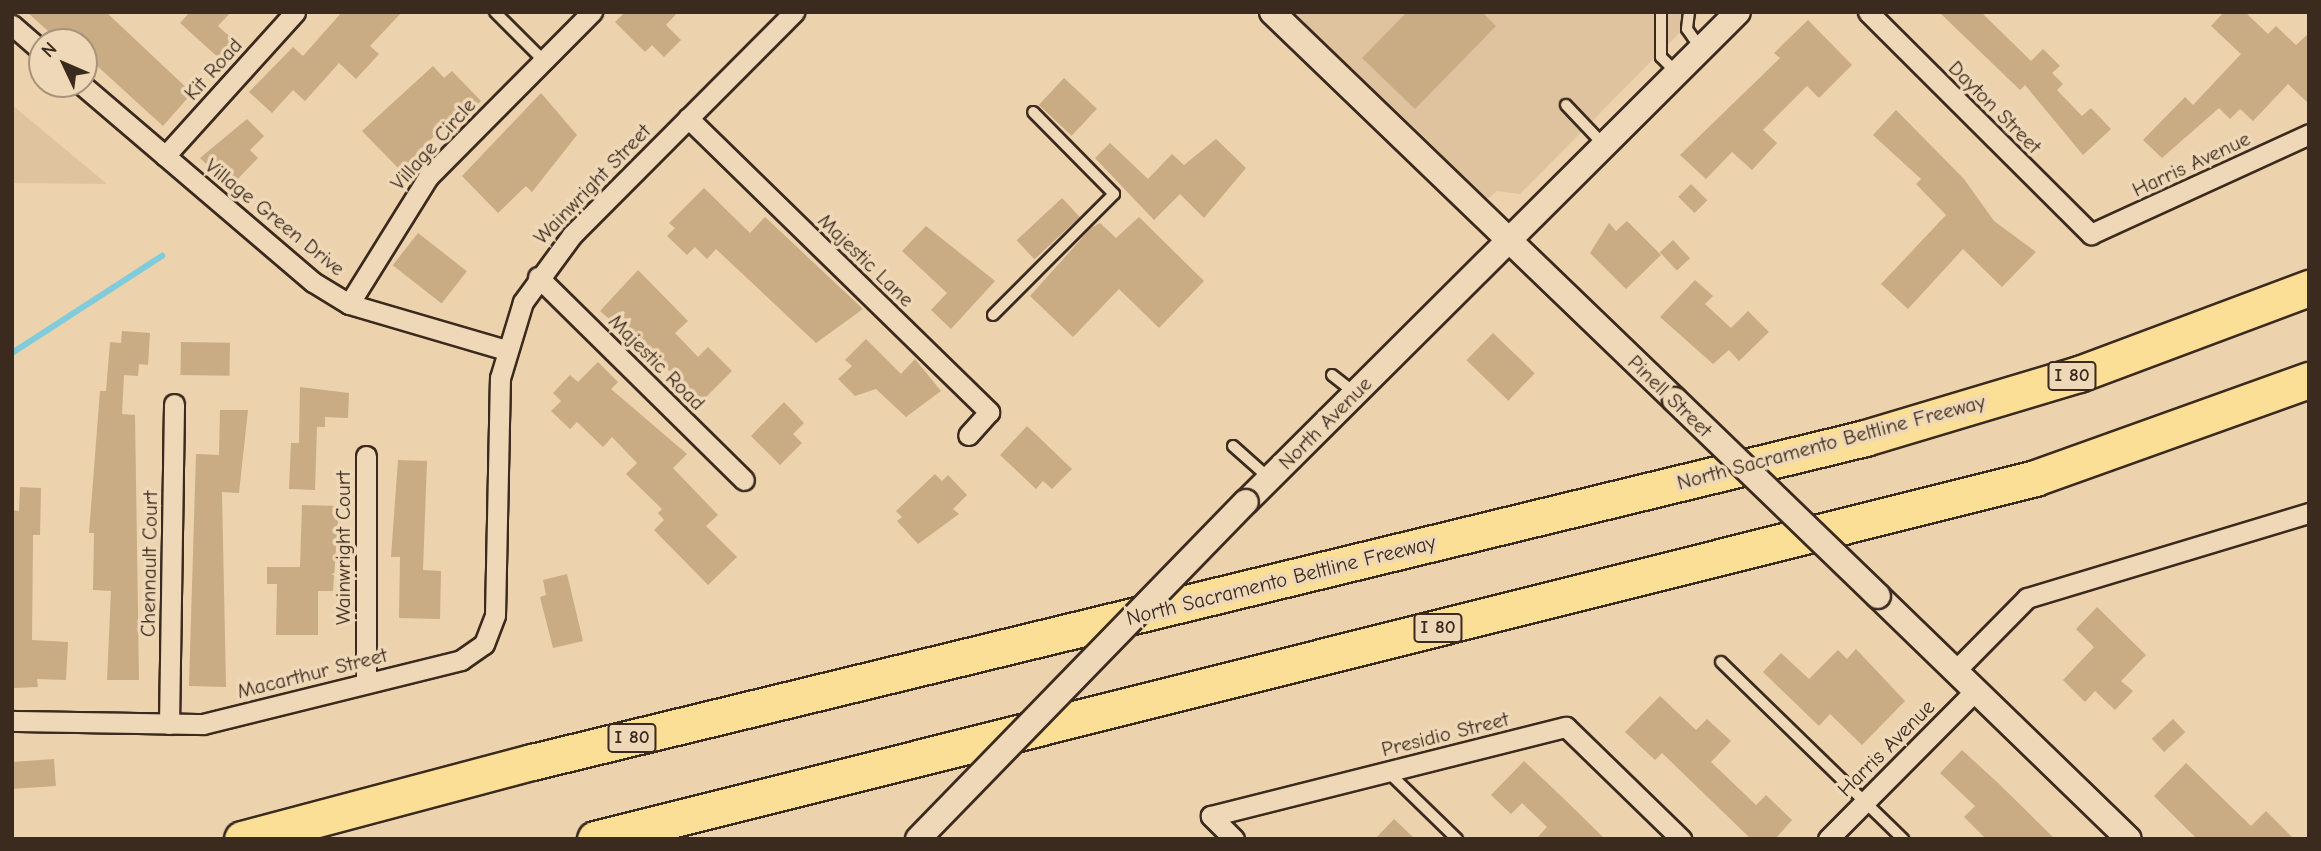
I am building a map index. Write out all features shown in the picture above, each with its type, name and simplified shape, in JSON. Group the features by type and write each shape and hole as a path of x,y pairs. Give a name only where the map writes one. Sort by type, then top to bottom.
{"highway":[{"name":"North Sacramento Beltline Freeway","path":"242,839 519,765 1865,438 2079,374 2309,288"},
{"name":"I 80","path":"594,839 2035,478 2309,380"}],"street":[{"name":"Kit Road","path":"165,156 295,12"},
{"name":"Village Circle","path":"349,304 428,177 592,12"},
{"name":"Wainwright Street","path":"498,513 506,350 538,277 688,118 794,12"},
{"name":"Pinell Street","path":"1272,12 2129,839"},
{"name":"North Avenue","path":"918,839 1246,502 1738,12"},
{"name":"Dayton Street","path":"1868,12 2091,234"},
{"path":"12,25 28,39"},
{"name":"Village Green Drive","path":"97,98 313,282 349,304 506,350"},
{"name":"Majestic Lane","path":"688,118 989,412 968,435"},
{"name":"Harris Avenue","path":"2091,234 2309,134"},
{"name":"Majestic Road","path":"538,277 744,480"},
{"name":"Chennault Court","path":"169,724 174,404"},
{"name":"Wainwright Court","path":"366,456 366,682"},
{"name":"Macarthur Street","path":"12,721 203,724 461,660 484,644 495,615 498,513"},
{"path":"1956,670 2027,597 2309,513"},
{"name":"Harris Avenue","path":"1828,839 1976,690"},
{"name":"Presidio Street","path":"1234,839 1211,816 1566,727 1681,839"}],"lane":[{"path":"495,12 543,60"},
{"path":"1661,12 1661,57 1677,73"},
{"path":"1689,12 1687,29 1701,49"},
{"path":"1566,105 1604,145"},
{"path":"993,315 1114,194 1033,112"},
{"path":"1332,375 1355,393"},
{"path":"1233,446 1270,478"},
{"path":"1721,662 1903,839"},
{"path":"1388,772 1457,839"}],"shaded area":[{"path":"1283,12 1700,12 1520,194 1497,191 1489,198 1473,195"},
{"path":"12,105 107,184 12,183"}],"building":[{"path":"27,12 106,12 192,93 163,126 98,67 98,28 45,28"},
{"path":"190,12 231,12 218,26 237,43 221,60 180,23"},
{"path":"342,12 402,12 370,46 379,54 356,79 339,63 305,101 293,90 272,113 249,92 293,47 303,56"},
{"path":"625,12 678,12 666,25 681,40 664,57 652,45 645,52 615,22"},
{"path":"1407,12 1482,12 1496,26 1415,109 1362,58"},
{"path":"1939,12 1981,12 2031,61 2043,49 2060,66 2052,73 2063,84 2057,90 2082,116 2091,108 2111,129 2083,155 2025,85 2020,90"},
{"path":"2224,12 2245,12 2268,34 2276,26 2296,45 2309,33 2309,104 2288,84 2253,121 2240,109 2230,119 2219,108 2162,158 2143,140 2185,97 2193,105 2241,54 2211,26"},
{"path":"1808,20 1852,65 1819,98 1807,86 1763,130 1777,143 1752,170 1732,152 1706,179 1680,155 1780,58 1774,53"},
{"path":"433,66 444,78 452,71 481,101 463,118 457,112 401,171 362,131"},
{"path":"1064,78 1097,109 1072,136 1039,105"},
{"path":"541,93 577,135 532,192 526,186 498,213 462,176"},
{"path":"1896,110 1964,179 1994,221 2036,252 2002,287 1963,249 1908,309 1881,284 1946,215 1916,184 1921,179 1873,135"},
{"path":"247,119 264,136 250,150 258,158 230,187 200,158"},
{"path":"1216,139 1246,168 1204,218 1180,194 1154,220 1095,158 1110,143 1148,179 1172,154 1184,165"},
{"path":"1691,184 1707,200 1695,213 1678,197"},
{"path":"704,188 750,233 765,217 863,309 816,343 716,249 707,259 695,247 687,255 667,236 675,228 669,223"},
{"path":"1062,198 1080,217 1034,259 1017,240"},
{"path":"1139,217 1204,281 1159,328 1119,289 1073,337 1030,296 1091,228 1100,223 1116,238"},
{"path":"1627,221 1661,255 1626,289 1590,253 1609,223 1616,231"},
{"path":"926,226 995,281 951,329 931,310 947,293 902,251"},
{"path":"418,233 467,271 442,303 393,265"},
{"path":"1673,240 1690,258 1677,271 1660,252"},
{"path":"638,270 688,321 675,333 698,357 708,347 732,371 703,400 600,311"},
{"path":"1695,280 1713,296 1705,304 1731,328 1748,311 1769,332 1739,361 1729,350 1713,364 1660,317"},
{"path":"122,331 150,333 148,365 139,364 138,376 124,375 122,414 135,415 139,680 107,680 111,591 93,590 94,533 89,533 100,391 106,391 110,342 121,343"},
{"path":"1493,333 1535,373 1508,401 1467,360"},
{"path":"866,339 901,374 915,359 941,391 906,417 876,389 855,396 838,379 852,366 845,360"},
{"path":"181,342 230,343 229,376 180,375"},
{"path":"598,362 618,382 611,389 687,454 673,468 718,515 706,526 737,557 708,585 654,530 664,520 658,513 662,509 626,474 637,463 612,437 603,447 577,422 570,429 551,411 561,401 553,393 570,375 578,382"},
{"path":"300,387 349,393 348,418 325,417 325,427 317,427 315,490 289,489 291,443 299,443"},
{"path":"784,402 804,423 793,434 802,443 780,465 751,436"},
{"path":"220,410 248,410 239,493 222,492 226,687 189,686 196,454 219,455"},
{"path":"1027,426 1072,469 1052,489 1043,481 1036,489 1000,455"},
{"path":"398,460 427,461 423,570 441,571 440,619 399,618 400,557 391,557"},
{"path":"935,474 942,481 948,475 967,495 953,509 959,514 918,544 897,521 902,517 896,511"},
{"path":"20,487 41,488 40,535 33,535 32,640 68,642 66,680 37,679 38,687 12,688 12,510 19,511"},
{"path":"302,505 339,506 333,591 318,591 318,635 276,635 277,584 267,584 267,567 300,567"},
{"path":"567,574 583,641 553,648 540,597 546,595 543,580"},
{"path":"2097,607 2146,655 2121,681 2133,691 2115,710 2095,691 2085,702 2063,680 2094,647 2076,629"},
{"path":"1856,649 1905,701 1862,745 1830,714 1819,726 1763,672 1781,653 1809,679 1838,650 1847,659"},
{"path":"1660,696 1696,730 1707,719 1731,741 1711,762 1756,805 1766,795 1792,820 1775,839 1751,839 1662,753 1655,760 1625,732"},
{"path":"2173,719 2185,732 2164,752 2152,739"},
{"path":"1962,750 2055,839 1986,839 1964,817 1975,806 1940,773"},
{"path":"54,759 56,786 14,789 12,762"},
{"path":"1524,761 1605,839 1536,839 1547,827 1522,803 1511,814 1491,795"},
{"path":"2186,763 2251,826 2266,811 2294,839 2197,839 2154,796"},
{"path":"1394,819 1415,839 1375,839"}],"waterway":[{"path":"12,353 162,256"}]}
